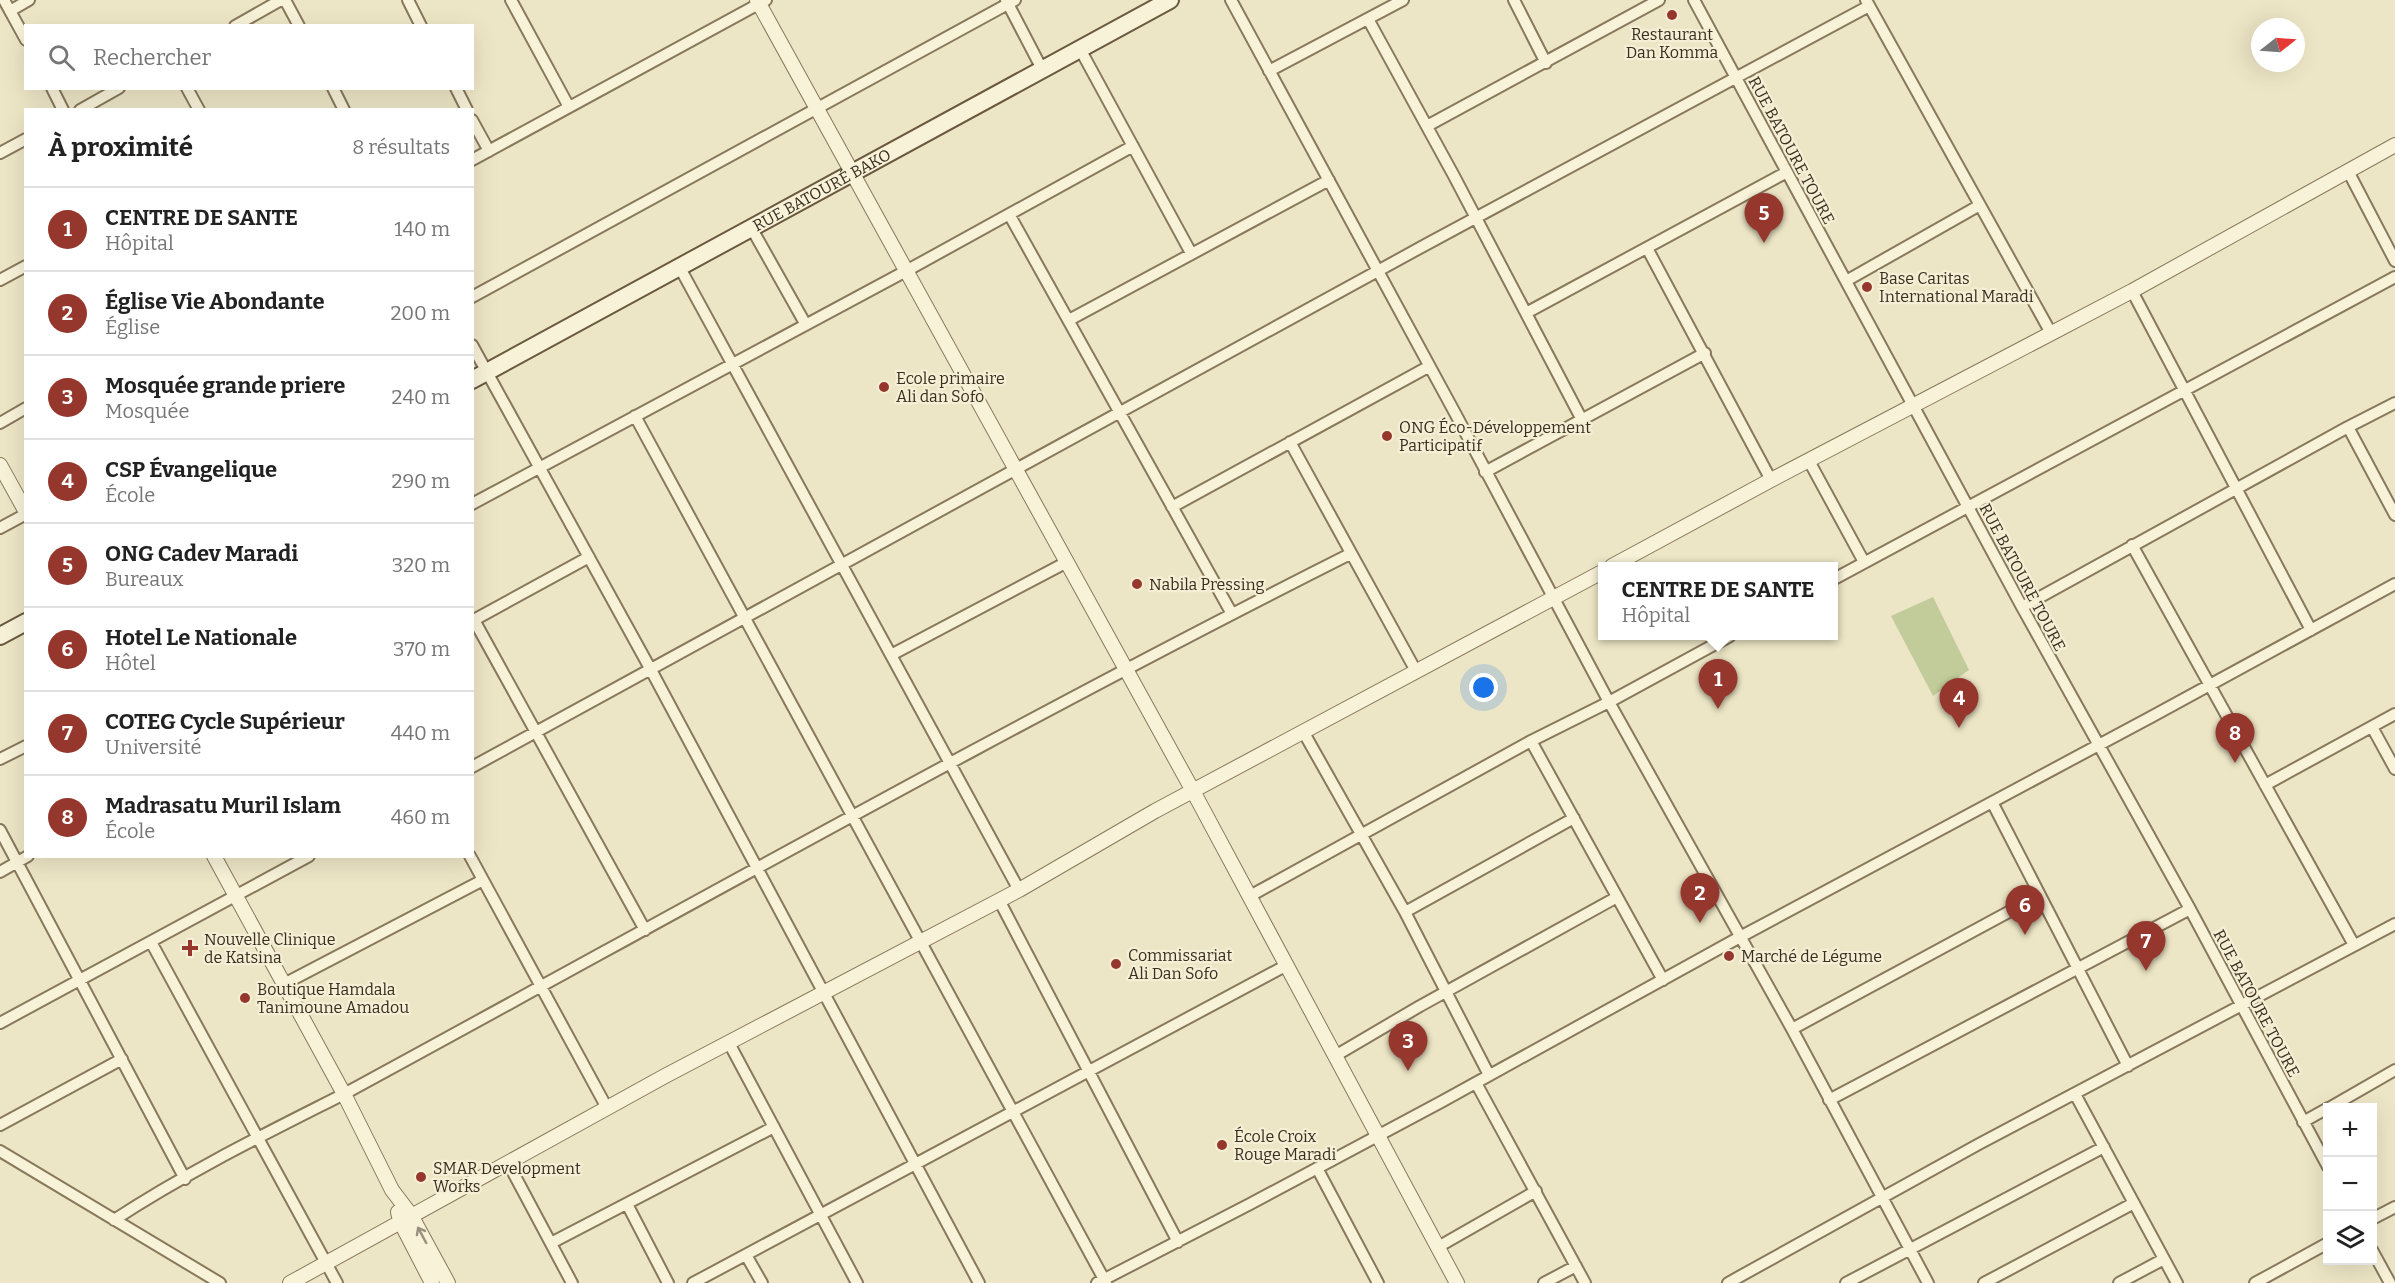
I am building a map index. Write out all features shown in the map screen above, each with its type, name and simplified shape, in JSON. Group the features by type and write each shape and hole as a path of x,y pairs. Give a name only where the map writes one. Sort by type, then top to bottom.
{"main road":[{"name":"RUE BATOURÉ BAKO","path":"480,376 1170,0"},
{"path":"0,636 24,623"}],"street":[{"path":"4,0 24,37"},
{"path":"9,11 29,0"},
{"path":"239,24 284,0 298,24"},
{"path":"408,0 420,24"},
{"path":"511,0 569,106"},
{"path":"1231,0 1609,702 1792,1029 1928,1283"},
{"path":"1269,71 1403,0"},
{"path":"1514,0 1546,63"},
{"path":"1427,126 1659,0"},
{"name":"RUE BATOURE TOURE","path":"1694,0 2022,607 2190,909 2323,1158"},
{"path":"474,159 761,1 852,174 1193,791 1457,1283"},
{"path":"474,296 1009,1 1042,69"},
{"path":"474,766 1868,3 2051,333"},
{"path":"1368,19 1581,418"},
{"path":"1080,49 1191,253"},
{"path":"53,90 62,108"},
{"path":"84,108 115,90"},
{"path":"188,90 198,108"},
{"path":"334,90 343,108"},
{"path":"457,90 466,108"},
{"path":"474,124 489,151"},
{"path":"0,153 24,140"},
{"path":"1620,562 1771,480 2132,291 2395,145"},
{"path":"474,503 906,272 1133,146"},
{"path":"2348,171 2395,261"},
{"path":"1526,313 1787,172"},
{"path":"1069,320 1329,180"},
{"path":"1846,281 1980,205"},
{"path":"1009,214 1232,614"},
{"path":"752,228 806,325"},
{"path":"1647,248 1771,480"},
{"path":"0,280 24,267"},
{"path":"680,268 1018,890"},
{"path":"1838,576 1967,505 2395,278"},
{"path":"2132,291 2311,630"},
{"path":"474,353 480,376 540,468 589,556 980,1283"},
{"path":"1485,472 1581,418 1705,353"},
{"path":"1172,507 1428,367"},
{"path":"2022,607 2395,403"},
{"path":"0,423 24,409"},
{"path":"635,416 1013,1112 1102,1282 1378,1136 1740,937 2395,584"},
{"path":"2348,427 2395,515"},
{"path":"1290,442 1416,671"},
{"path":"1809,460 1864,562"},
{"path":"0,465 24,509"},
{"path":"0,528 24,514"},
{"path":"2132,545 2354,945"},
{"path":"114,1220 258,1139 950,763 1126,669 1350,554"},
{"path":"474,619 589,556"},
{"path":"891,655 1067,562"},
{"path":"290,1283 607,1108 1018,890 1193,791 1598,574"},
{"path":"474,622 645,930"},
{"path":"1250,896 1532,741 1723,640"},
{"path":"2265,784 2395,714"},
{"path":"2372,727 2395,769"},
{"path":"1304,733 1405,912 1490,1075"},
{"path":"1532,741 1663,980"},
{"path":"0,759 24,747"},
{"path":"1992,802 2128,1066"},
{"path":"1405,912 1574,818"},
{"path":"0,830 185,1179"},
{"path":"0,872 24,858"},
{"path":"215,858 344,1094 406,1218 432,1283"},
{"path":"0,1023 305,858"},
{"path":"471,858 607,1108"},
{"path":"284,984 483,880"},
{"path":"1792,1029 2040,895"},
{"path":"1335,1056 1617,897"},
{"path":"999,900 1178,1242"},
{"path":"1829,1100 2190,909"},
{"path":"1728,1283 1883,1197 2395,924"},
{"path":"151,942 337,1283"},
{"path":"693,1283 1287,965"},
{"path":"729,1043 857,1283"},
{"path":"0,1125 122,1059"},
{"path":"2337,1103 2395,1070"},
{"path":"1476,1083 1585,1283"},
{"path":"2075,1094 2177,1283"},
{"path":"2303,1122 2323,1111"},
{"path":"551,1243 774,1127"},
{"path":"1846,1283 2104,1147"},
{"path":"0,1151 220,1283"},
{"path":"508,1163 572,1283"},
{"path":"1317,1168 1378,1283"},
{"path":"1438,1247 1536,1191"},
{"path":"1984,1283 2134,1203"},
{"path":"627,1204 668,1283"},
{"path":"2377,1217 2395,1207"},
{"path":"406,1218 448,1283"},
{"path":"2262,1282 2323,1246"},
{"path":"746,1255 762,1283"},
{"path":"2377,1258 2390,1283"},
{"path":"2119,1283 2164,1259"},
{"path":"1544,1283 1576,1266"}],"green space":[{"path":"1933,597 1969,670 1933,696 1891,616"}],"place":[{"name":"Restaurant Dan Komma","path":"1672,15"},
{"name":"ONG Cadev Maradi","path":"1764,243"},
{"name":"Base Caritas International Maradi","path":"1867,287"},
{"name":"Ecole primaire Ali dan Sofo","path":"884,387"},
{"name":"ONG Éco-Développement Participatif","path":"1387,436"},
{"name":"Nabila Pressing","path":"1137,584"},
{"name":"CENTRE DE SANTE","path":"1718,709"},
{"name":"CSP Évangelique","path":"1959,728"},
{"name":"Madrasatu Muril Islam","path":"2235,763"},
{"name":"Église Vie Abondante","path":"1700,923"},
{"name":"Hotel Le Nationale","path":"2025,935"},
{"name":"Nouvelle Clinique de Katsina","path":"190,948"},
{"name":"Marché de Légume","path":"1729,956"},
{"name":"Commissariat Ali Dan Sofo","path":"1116,964"},
{"name":"COTEG Cycle Supérieur","path":"2146,971"},
{"name":"Boutique Hamdala Tanimoune Amadou","path":"245,998"},
{"name":"Mosquée grande priere","path":"1408,1071"},
{"name":"École Croix Rouge Maradi","path":"1222,1145"},
{"name":"SMAR Development Works","path":"421,1177"}]}
